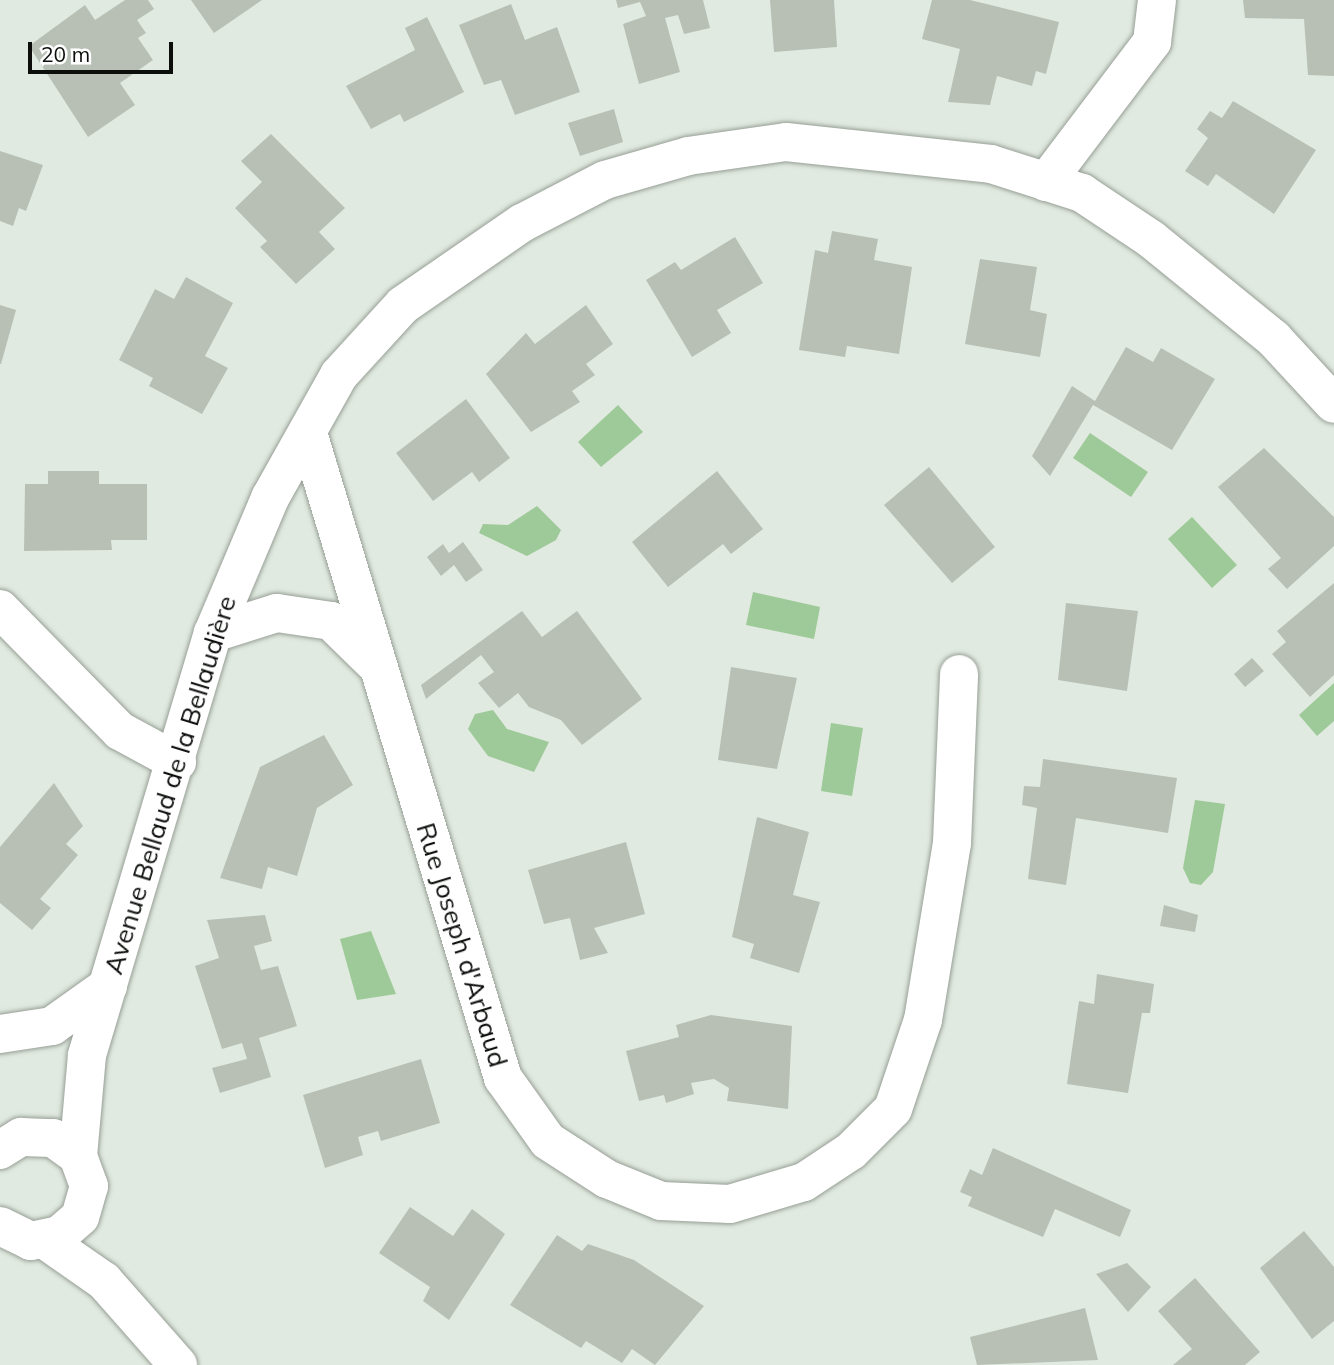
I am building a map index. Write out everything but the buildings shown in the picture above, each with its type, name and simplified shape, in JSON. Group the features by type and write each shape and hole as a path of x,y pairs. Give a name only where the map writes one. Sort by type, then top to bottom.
{"street":[{"path":"1046,182 1152,42 1157,0"},
{"name":"Avenue Bellaud de la Bellaudière","path":"78,1156 87,1055 214,633 270,498 339,375 403,305 522,223 605,180 688,156 786,142 978,162 1082,193 1214,287 1334,404"},
{"name":"Rue Joseph d'Arbaud","path":"308,433 503,1078 548,1141 607,1179 661,1201 730,1204 804,1182 851,1151 893,1109 923,1020 952,843 959,674"},
{"path":"0,609 120,731 177,762"},
{"name":"Rue Joseph d'Arbaud","path":"214,633 277,613 331,621 376,664"},
{"name":"Avenue Bellaud de la Bellaudière","path":"0,1034 52,1026 108,986"},
{"name":"Avenue Bellaud de la Bellaudière","path":"15,1135 87,1055"},
{"path":"15,1135 78,1156 89,1186 80,1217 104,1282"},
{"path":"45,1240 80,1217"},
{"path":"0,1226 17,1238 45,1240 104,1282 178,1365"}],"shaded area":[{"path":"618,405 643,432 601,467 578,442"},
{"path":"1090,433 1148,472 1131,497 1073,458"},
{"path":"537,506 561,530 556,540 527,556 479,533 483,524 508,525"},
{"path":"1192,517 1237,565 1212,588 1168,539"},
{"path":"753,592 820,607 814,639 746,625"},
{"path":"1334,683 1334,721 1317,736 1299,715"},
{"path":"493,710 507,729 549,742 534,772 488,756 468,729 475,714"},
{"path":"831,723 863,728 852,796 821,791"},
{"path":"1195,800 1225,804 1213,872 1201,885 1190,883 1183,868"},
{"path":"371,931 396,994 357,1000 340,939"}]}
